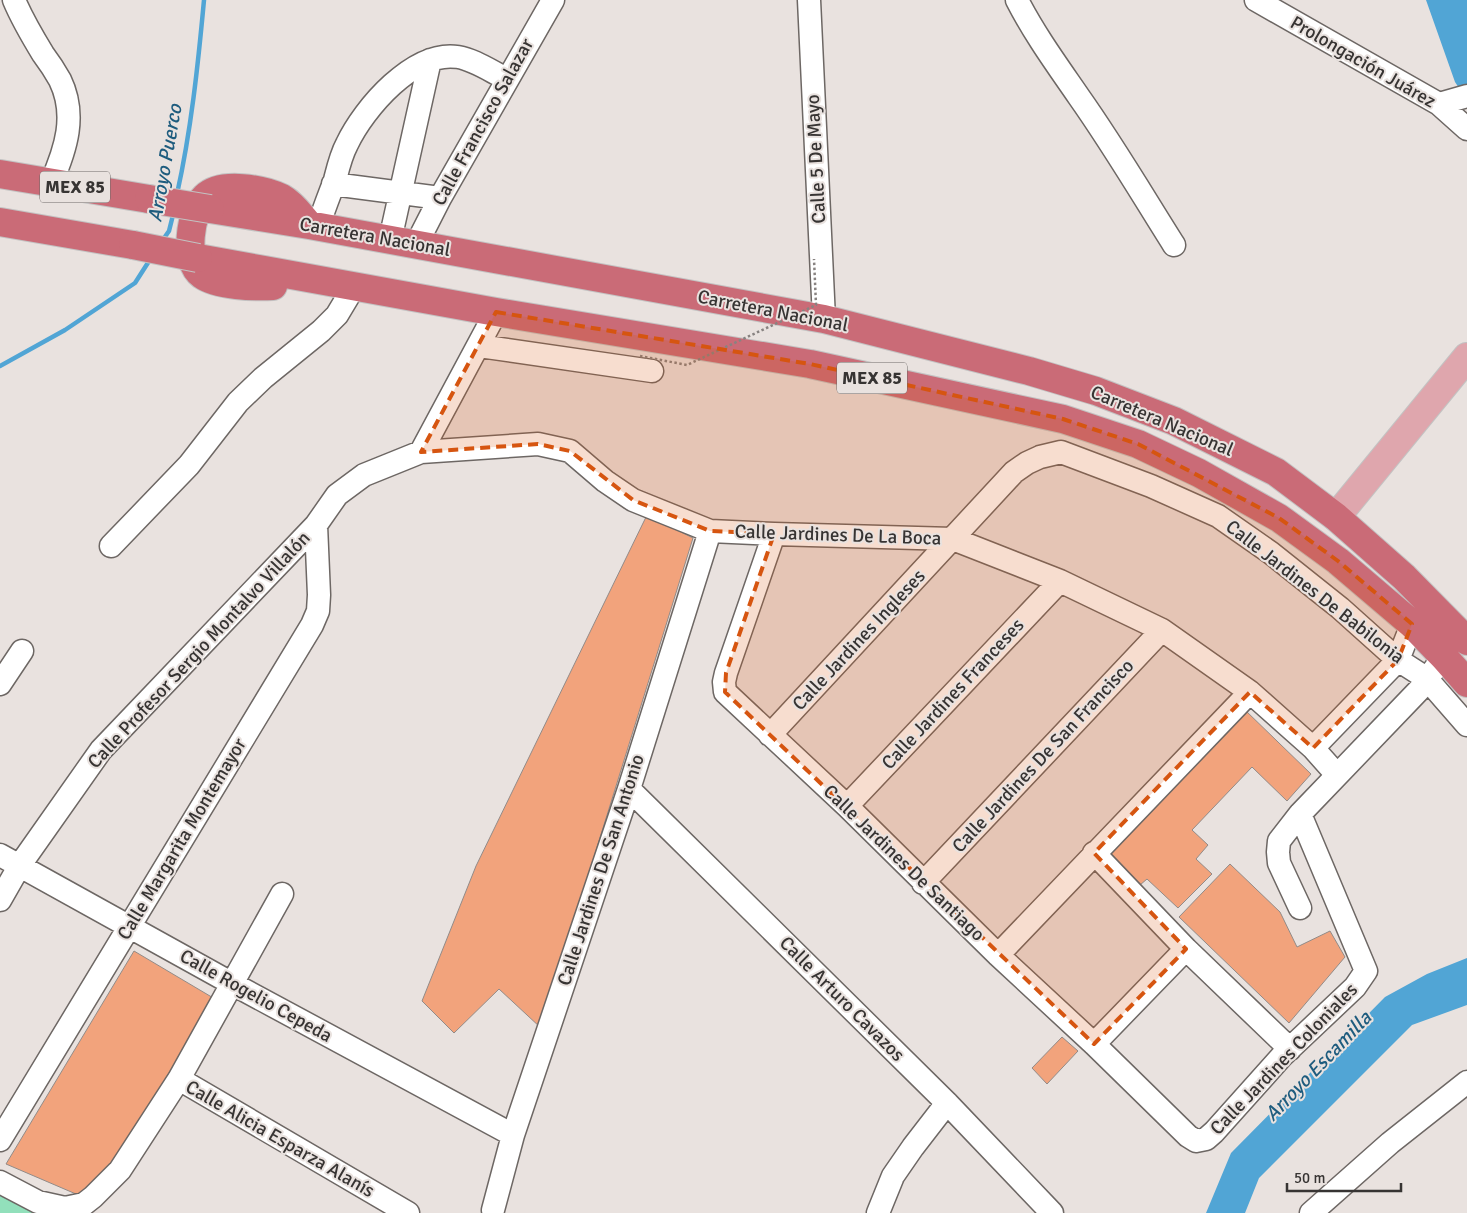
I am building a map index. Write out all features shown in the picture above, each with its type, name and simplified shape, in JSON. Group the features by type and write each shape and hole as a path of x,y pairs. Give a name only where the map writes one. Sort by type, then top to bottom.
{"highway":[{"name":"Carretera Nacional","path":"0,174 313,226 824,319 1030,370 1096,391 1174,421 1276,472 1336,517 1404,577 1467,640"},
{"name":"MEX 85","path":"310,277 274,286 221,282 202,275 194,265 190,246 196,213 204,197 217,189 232,187 258,191 282,198 313,226"},
{"name":"Carretera Nacional","path":"0,222 496,312 810,364 1063,419 1129,441 1199,473 1278,518 1338,561 1412,624 1467,683"}],"main road":[{"path":"1336,517 1467,357"}],"street":[{"path":"14,0 19,13 60,80 67,99 68,137 62,158 51,183"},
{"name":"Calle Francisco Salazar","path":"416,245 440,198 553,0"},
{"name":"Calle 5 De Mayo","path":"809,0 824,319"},
{"path":"1017,0 1030,26 1052,60 1080,97 1174,245"},
{"name":"Prolongación Juárez","path":"1256,0 1439,104 1467,129"},
{"path":"313,226 333,184 346,146 354,130 392,84 415,67 430,60 447,56 460,57 507,79"},
{"path":"390,240 402,193 430,60"},
{"path":"1439,104 1464,97"},
{"path":"333,184 440,198"},
{"path":"111,546 189,465 238,402 262,378 321,331 337,315 355,285"},
{"path":"421,452 496,312"},
{"path":"479,346 646,363"},
{"name":"Calle Jardines De La Boca","path":"316,525 337,495 364,475 421,452 538,444 570,452 605,481 633,500 710,531 952,539 1060,581 1162,630 1250,692 1313,748 1337,775"},
{"name":"Calle Jardines Ingleses","path":"770,735 1014,472 1026,463 1040,457 1061,452"},
{"name":"Calle Jardines De Babilonia","path":"1061,452 1151,486 1218,516 1271,553 1332,602 1423,683"},
{"name":"Calle Profesor Sergio Montalvo Villalón","path":"0,900 20,865 101,750 316,525"},
{"name":"Calle Margarita Montemayor","path":"0,1140 312,625 318,611 319,595 316,525"},
{"name":"Calle Jardines De San Antonio","path":"493,1212 513,1135 629,788 710,531"},
{"name":"Calle Jardines De Santiago","path":"774,534 724,682 725,692 1188,1136 1196,1141 1206,1139"},
{"name":"Calle Jardines Franceses","path":"846,806 1060,581"},
{"path":"1313,748 1398,660 1412,624"},
{"name":"Calle Jardines De San Francisco","path":"923,883 1162,630"},
{"path":"0,684 22,651"},
{"path":"1300,908 1278,863 1279,841 1300,814 1423,683 1444,657"},
{"path":"1423,683 1467,725"},
{"path":"1423,683 1467,742"},
{"path":"998,955 1250,692"},
{"name":"Calle Arturo Cavazos","path":"629,788 946,1102 1052,1213"},
{"name":"Calle Jardines Coloniales","path":"1206,1139 1290,1048 1355,987 1366,971 1300,814"},
{"path":"1094,853 1186,949 1290,1048"},
{"name":"Calle Rogelio Cepeda","path":"0,855 231,983 513,1135"},
{"path":"0,1182 38,1202 65,1208 84,1204 120,1170 179,1079 282,894"},
{"path":"1094,1044 1186,949"},
{"name":"Calle Alicia Esparza Alanís","path":"179,1079 408,1213"},
{"path":"1312,1213 1390,1143 1467,1082"},
{"path":"878,1213 893,1176 946,1102"}],"path":[{"path":"646,363 687,365 816,305 814,260"}],"highlighted area":[{"path":"496,312 810,364 1063,419 1138,444 1279,518 1338,561 1412,624 1398,660 1313,748 1250,692 1094,853 1186,949 1094,1044 725,692 726,673 774,534 710,531 633,500 570,451 538,444 421,452"}],"green space":[{"path":"0,1190 49,1213 0,1213"}],"water":[{"path":"1426,0 1467,0 1467,100 1455,82"},
{"name":"Arroyo Escamilla","path":"1467,958 1467,1005 1412,1025 1259,1178 1245,1213 1206,1213 1231,1153 1385,997 1427,974"}],"building":[{"path":"647,515 693,538 541,1028 499,989 454,1033 422,1001 476,866"},
{"path":"1245,710 1311,774 1287,801 1252,767 1192,830 1208,845 1196,859 1212,874 1178,908 1147,879 1140,885 1109,854"},
{"path":"1230,864 1280,912 1297,947 1330,931 1345,957 1289,1023 1179,917"},
{"path":"134,951 215,999 90,1200 6,1164"},
{"path":"1062,1037 1078,1051 1047,1084 1032,1068"}],"waterway":[{"name":"Arroyo Puerco","path":"177,194 194,98 204,0"},
{"name":"Arroyo Puerco","path":"162,241 169,231 174,211"},
{"name":"Arroyo Puerco","path":"0,366 65,330 135,283 151,258"}]}
